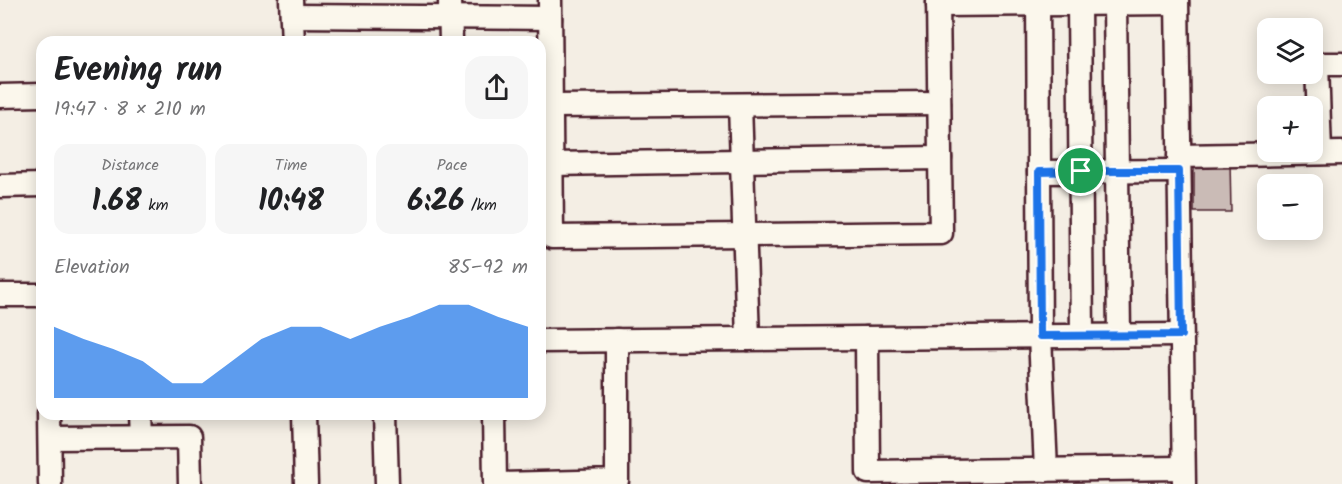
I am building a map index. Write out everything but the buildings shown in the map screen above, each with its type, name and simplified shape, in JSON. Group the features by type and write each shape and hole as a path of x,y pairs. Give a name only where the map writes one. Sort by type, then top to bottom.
{"street":[{"path":"293,36 292,8 550,9 552,237 941,233 938,2 1177,2 1183,476 1046,470 868,472 867,338"},
{"path":"1038,2 1040,336 1046,470"},
{"path":"1097,3 1117,171 1119,335"},
{"path":"1082,336 1081,171 1097,3"},
{"path":"450,8 451,36"},
{"path":"1039,172 1117,171 1179,163 1331,153 1317,64 1342,64"},
{"path":"0,96 36,95"},
{"path":"551,106 939,103"},
{"path":"740,105 748,339"},
{"path":"551,164 940,158"},
{"path":"0,186 36,185"},
{"path":"0,295 36,295"},
{"path":"546,341 1181,335"},
{"path":"494,420 496,484 617,481 617,340"},
{"path":"49,420 50,484"},
{"path":"140,420 141,437"},
{"path":"304,420 306,484"},
{"path":"385,420 387,484"},
{"path":"50,438 189,437 190,484"}],"route":[{"path":"1081,171 1179,171 1181,335 1040,336 1039,172 1081,171"}]}
